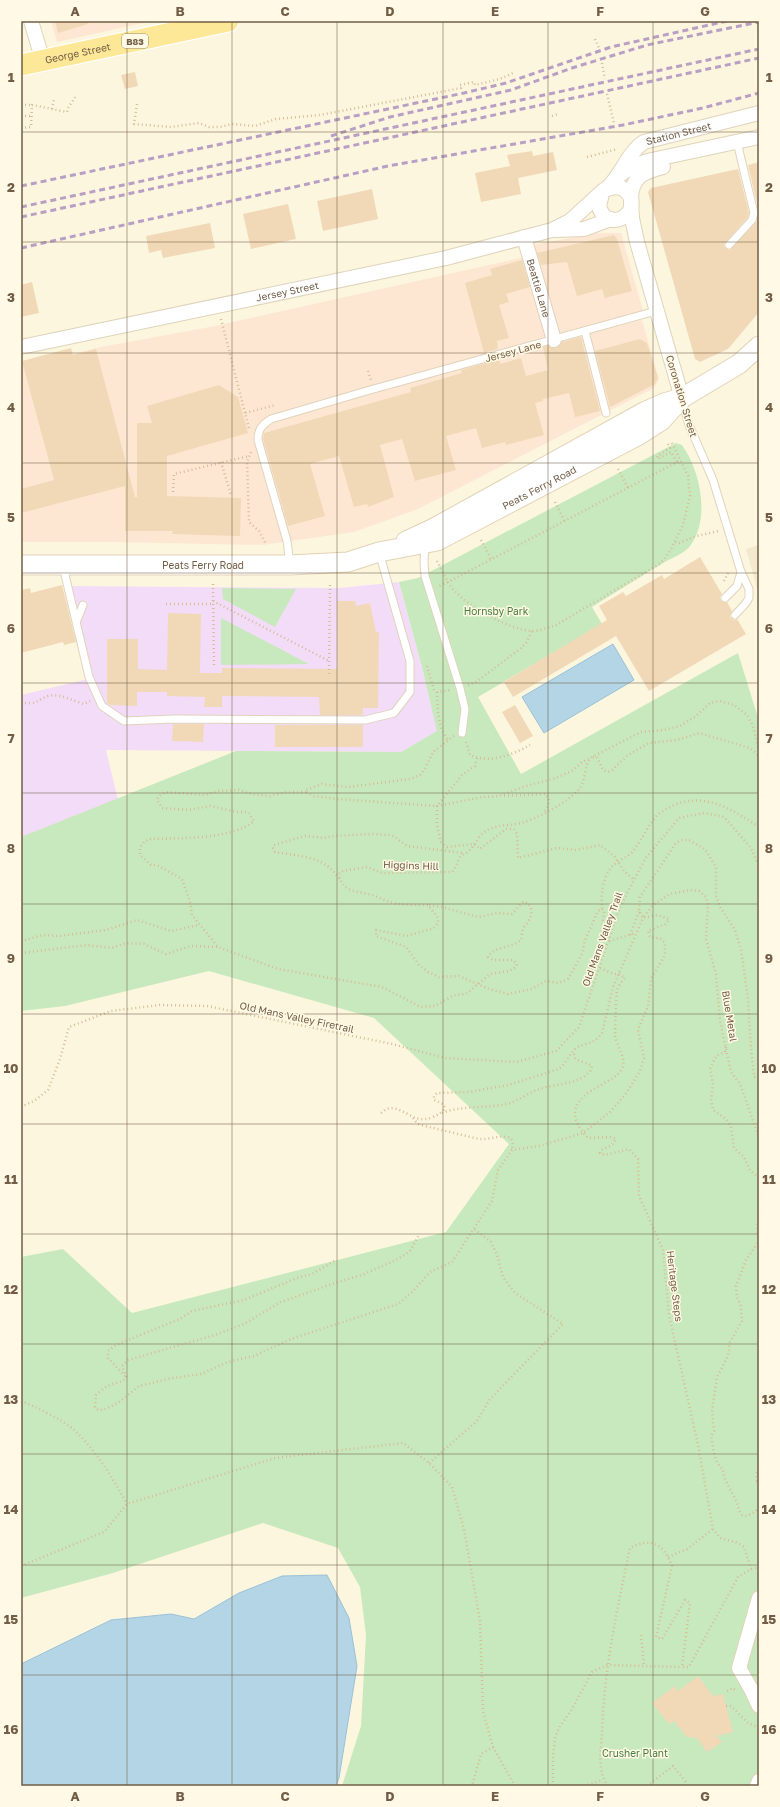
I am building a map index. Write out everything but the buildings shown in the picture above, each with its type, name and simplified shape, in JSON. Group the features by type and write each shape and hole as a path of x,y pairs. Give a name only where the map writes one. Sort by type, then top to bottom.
{"main road":[{"name":"George Street","path":"21,65 228,21"},
{"name":"Peats Ferry Road","path":"381,552 434,528 644,412 664,403 682,398 739,364 759,346"},
{"name":"Peats Ferry Road","path":"21,564 338,564 381,552 425,544 442,539 635,437 660,421 682,398"}],"street":[{"path":"31,21 43,61"},
{"name":"Station Street","path":"608,187 632,153 644,142 759,113"},
{"name":"Station Street","path":"631,202 632,186 638,178 646,172 738,147 759,137"},
{"name":"Station Street","path":"608,187 628,169 640,163 738,147 759,147"},
{"path":"608,187 622,188 628,193 631,202 627,215 613,220 600,211 598,202 608,187"},
{"name":"Jersey Street","path":"552,230 570,221 608,187"},
{"name":"Coronation Street","path":"631,202 632,222 637,242 682,398"},
{"name":"Jersey Street","path":"21,347 446,258 552,230 584,228 613,220"},
{"name":"Coronation Street","path":"613,220 631,231 637,242"},
{"name":"Beattie Lane","path":"524,237 554,340"},
{"path":"759,1598 739,1668 752,1689 759,1706"},
{"path":"759,1703 759,1710"},
{"path":"757,1786 759,1782"}],"lane":[{"path":"738,147 754,213"},
{"path":"729,245 752,220 754,213 759,207"},
{"name":"Jersey Lane","path":"290,565 287,541 258,440 258,432 263,424 271,419 370,390 656,311"},
{"path":"585,331 606,413"},
{"name":"Coronation Street","path":"682,398 689,425 713,480 741,572 748,586 749,598 735,615"},
{"path":"425,544 425,576 460,688 465,709 460,732"},
{"path":"63,565 77,620 89,677 102,706 124,721 174,719 365,720 394,713 410,692 410,662 381,552"},
{"path":"725,598 737,586 741,572"},
{"path":"77,620 84,605"}],"path":[{"path":"595,39 599,48"},
{"path":"602,63 605,79"},
{"path":"137,104 134,124 171,128 199,123 209,127 220,127 232,124 255,126 276,119 320,115 461,88 460,85 474,82 475,85 500,79 513,73"},
{"path":"607,94 614,123"},
{"path":"21,105 32,105 67,112 76,96"},
{"path":"52,109 54,99"},
{"path":"21,128 31,127 32,105"},
{"path":"552,116 558,114"},
{"path":"21,116 31,116"},
{"path":"587,157 618,150"},
{"path":"218,305 250,430"},
{"path":"368,371 371,381"},
{"path":"245,413 280,404"},
{"path":"437,561 455,592 479,610 510,625 532,631 556,625 656,566 664,559 675,542 687,514 690,496 688,476 672,443"},
{"path":"668,444 670,448 657,456 658,459 671,452 677,462"},
{"path":"253,448 247,462 249,522 259,531 266,544"},
{"path":"173,492 174,474 249,456"},
{"path":"448,582 681,460"},
{"path":"221,462 231,496"},
{"path":"618,469 628,488"},
{"path":"556,502 565,522"},
{"path":"675,542 679,543 696,536 716,531"},
{"path":"481,540 491,559"},
{"path":"213,584 214,667"},
{"path":"329,674 330,585"},
{"path":"166,604 213,603 329,661"},
{"path":"437,692 460,688 476,682 521,648 526,643 532,631"},
{"path":"427,666 431,684 437,692 441,726 445,737 449,741"},
{"path":"21,702 28,704 39,702 48,696 63,696 84,704 92,701 95,690"},
{"path":"499,796 526,786 562,776 572,771 582,762 642,732 664,730 680,726 696,716 710,703 720,701 734,705 746,715 753,726 759,751"},
{"path":"306,792 309,788 322,784 348,787 410,779 420,775 426,769 433,752 460,732 468,745 470,755 477,758 500,758 518,752 530,745"},
{"path":"592,757 597,757 603,770 608,772 628,755 649,742 677,740 699,733 750,748 759,756"},
{"name":"Higgins Hill","path":"340,881 339,874 343,871 367,867 382,873 452,872 456,869 460,857 470,850 482,833 494,827 505,824 520,823 561,804 579,790 584,780 586,766 592,757"},
{"path":"477,758 475,766 462,775 437,806 441,842 447,847 474,844 480,849 506,829 514,829 517,834 518,858 557,848 576,850 600,845 615,856 624,871 634,880"},
{"path":"218,947 192,915 190,902 182,880 157,865 151,865 140,856 140,847 145,841 150,839 220,834 239,830 254,821 248,812 237,812 210,806 189,810 162,808 157,800 159,796 166,792 204,795 219,791 239,790 252,794 270,796 286,792 306,792 314,796 337,799 383,801 437,806 483,797 546,794 549,799 548,807 544,812"},
{"path":"636,933 610,941 603,937 604,910 602,909 604,884 608,871 618,861 632,853 655,818 665,809 684,801 708,801 733,810 759,827"},
{"name":"Old Mans Valley Trail","path":"589,998 610,941 620,907 644,859 679,818 704,813 724,817 751,848 759,867"},
{"path":"21,953 87,945 112,948 126,943 144,944 166,954 191,946 218,947 278,969 382,987 421,1008 435,1006 454,995 466,994 479,985 490,974 509,971 516,967 517,964 513,960 493,960 488,957 491,953 521,940 523,929 531,919 531,907 528,903 523,902 512,914 498,913 478,917 442,907 399,904 372,895 359,894 346,887 330,868 320,862 299,855 275,852 273,848 274,845 305,836 324,838 372,834 390,835 407,846 464,854"},
{"path":"630,935 639,911 640,897 676,843 681,840 689,840 705,849 716,867 716,895 720,907 735,930 741,950 748,999 754,1077 759,1078"},
{"name":"Blue Metal","path":"643,918 653,905 667,895 690,890 699,891 706,897 708,905 706,939 716,974 720,1020 731,1072 740,1084 759,1137"},
{"path":"428,905 438,918 438,923 434,928 407,936 376,930 376,936 406,947 419,965 428,972 439,977 459,976 479,985 508,994 532,989 546,981 559,983 564,982 575,969 584,950 585,940 598,911 602,909"},
{"path":"639,911 643,918"},
{"path":"512,1150 539,1146 583,1133 610,1112 625,1095 640,1071 644,1058 638,1030 648,1006 651,979 665,955 665,942 660,938 650,937 648,931 666,924 669,919 657,915 643,918"},
{"path":"442,1113 444,1108 443,1104 434,1100 434,1096 437,1093 469,1092 515,1083 532,1076 559,1069 566,1063 576,1048 598,1039 602,1033 613,987 643,918"},
{"path":"21,941 43,935 59,936 106,930 137,920 171,930 199,925"},
{"path":"583,1133 574,1118 575,1107 587,1094 618,1075 624,1064 615,1035 617,991 625,978 619,974 614,974 600,968"},
{"name":"Old Mans Valley Firetrail","path":"21,1107 48,1090 70,1028 111,1011 160,1005 207,1006 410,1048 445,1058 517,1062 556,1051 578,1027 589,998"},
{"path":"726,1046 725,1052 716,1056 710,1069 713,1084 711,1100 713,1110 727,1120 731,1127 734,1148 744,1157 750,1170 759,1180"},
{"path":"381,1113 386,1109 394,1108 413,1118 426,1120 450,1110 508,1104 541,1088 551,1087 584,1077 592,1070 592,1066 574,1058 574,1050"},
{"path":"126,1377 123,1381 107,1386 96,1395 95,1407 98,1410 103,1410 118,1403 139,1386 173,1378 201,1374 228,1362 254,1356 291,1339 398,1304 413,1291 430,1272 452,1262 492,1201 498,1170 512,1150 513,1144 511,1138 506,1136 488,1140 479,1139 418,1124 413,1118"},
{"name":"Heritage Steps","path":"583,1133 588,1138 611,1137 616,1139 612,1146 601,1150 600,1153 604,1155 628,1149 638,1158 639,1196 663,1250 669,1315 698,1445 714,1529"},
{"path":"759,1216 757,1227 759,1241 746,1260 736,1286 737,1297 741,1306 742,1321 730,1342 728,1356 717,1377 712,1412 714,1431 711,1436 716,1459 720,1467 723,1469 723,1474 742,1515 747,1516 756,1511 759,1507"},
{"path":"430,1463 477,1422 490,1399 563,1324 515,1294 503,1277 497,1255 491,1242 474,1229"},
{"path":"126,1377 122,1366 128,1360 215,1335 244,1324 281,1302 375,1270 398,1260 410,1251 419,1235"},
{"path":"126,1377 108,1358 108,1351 116,1345 180,1319 192,1311 244,1300 297,1278 312,1274 336,1260"},
{"path":"21,1402 30,1404 72,1429 108,1470 127,1504"},
{"path":"21,1566 104,1532 127,1504 275,1458 403,1443 430,1463 452,1487 464,1529 480,1621 483,1711 493,1747 515,1786"},
{"path":"759,1469 756,1474 757,1481 759,1481"},
{"path":"668,1557 687,1548 714,1529 720,1538 738,1542 744,1548 751,1569"},
{"path":"608,1786 603,1780 600,1764 603,1697 607,1665 630,1548 639,1543 651,1542 661,1547 672,1566 656,1637 662,1639 685,1600 690,1603 682,1666"},
{"path":"554,1786 553,1757 555,1737 592,1672 607,1665 689,1667 738,1577 751,1569 759,1567"},
{"path":"641,1635 644,1665"},
{"path":"726,1706 731,1706 748,1723 759,1728"},
{"path":"472,1786 481,1754 493,1747"},
{"path":"647,1786 673,1766 686,1782"},
{"path":"584,1786 603,1780"}],"shaded area":[{"path":"51,21 152,21 57,42"},
{"path":"598,233 621,233 643,311 556,335 531,245"},
{"path":"525,257 551,343 642,320 659,379 654,388 418,509 354,532 262,545 21,542 21,366 101,347 215,326"},
{"path":"759,545 759,595 746,549"},
{"path":"399,582 438,731 401,752 106,750 155,953 21,989 21,695 88,679 65,586 339,588"}],"green space":[{"path":"676,443 682,445 694,467 701,494 700,522 696,535 688,549 592,607 602,624 478,697 521,774 738,653 759,721 759,1786 342,1786 361,1726 366,1635 360,1587 338,1548 263,1523 113,1573 21,1598 21,1257 63,1249 132,1313 446,1232 509,1144 374,1018 209,971 65,1006 21,1011 21,837 236,751 401,752 437,731 422,667 399,582 418,578"},
{"path":"222,588 296,589 275,627 223,599"},
{"path":"221,618 309,664 221,665"}],"water":[{"path":"613,644 634,680 544,733 522,697"},
{"path":"327,1575 349,1618 357,1666 339,1778 336,1786 21,1786 21,1664 111,1620 171,1614 194,1619 239,1593 282,1576"}],"railway":[{"path":"21,186 464,93 506,83 611,47 727,21"},
{"path":"331,136 390,117 511,90 572,68 647,45 759,22"},
{"path":"21,207 759,49"},
{"path":"21,217 759,58"},
{"path":"21,248 388,166 623,125 703,108 759,93"}],"park label":[{"name":"Hornsby Park","path":"496,611"},
{"name":"Crusher Plant","path":"635,1753"}]}
